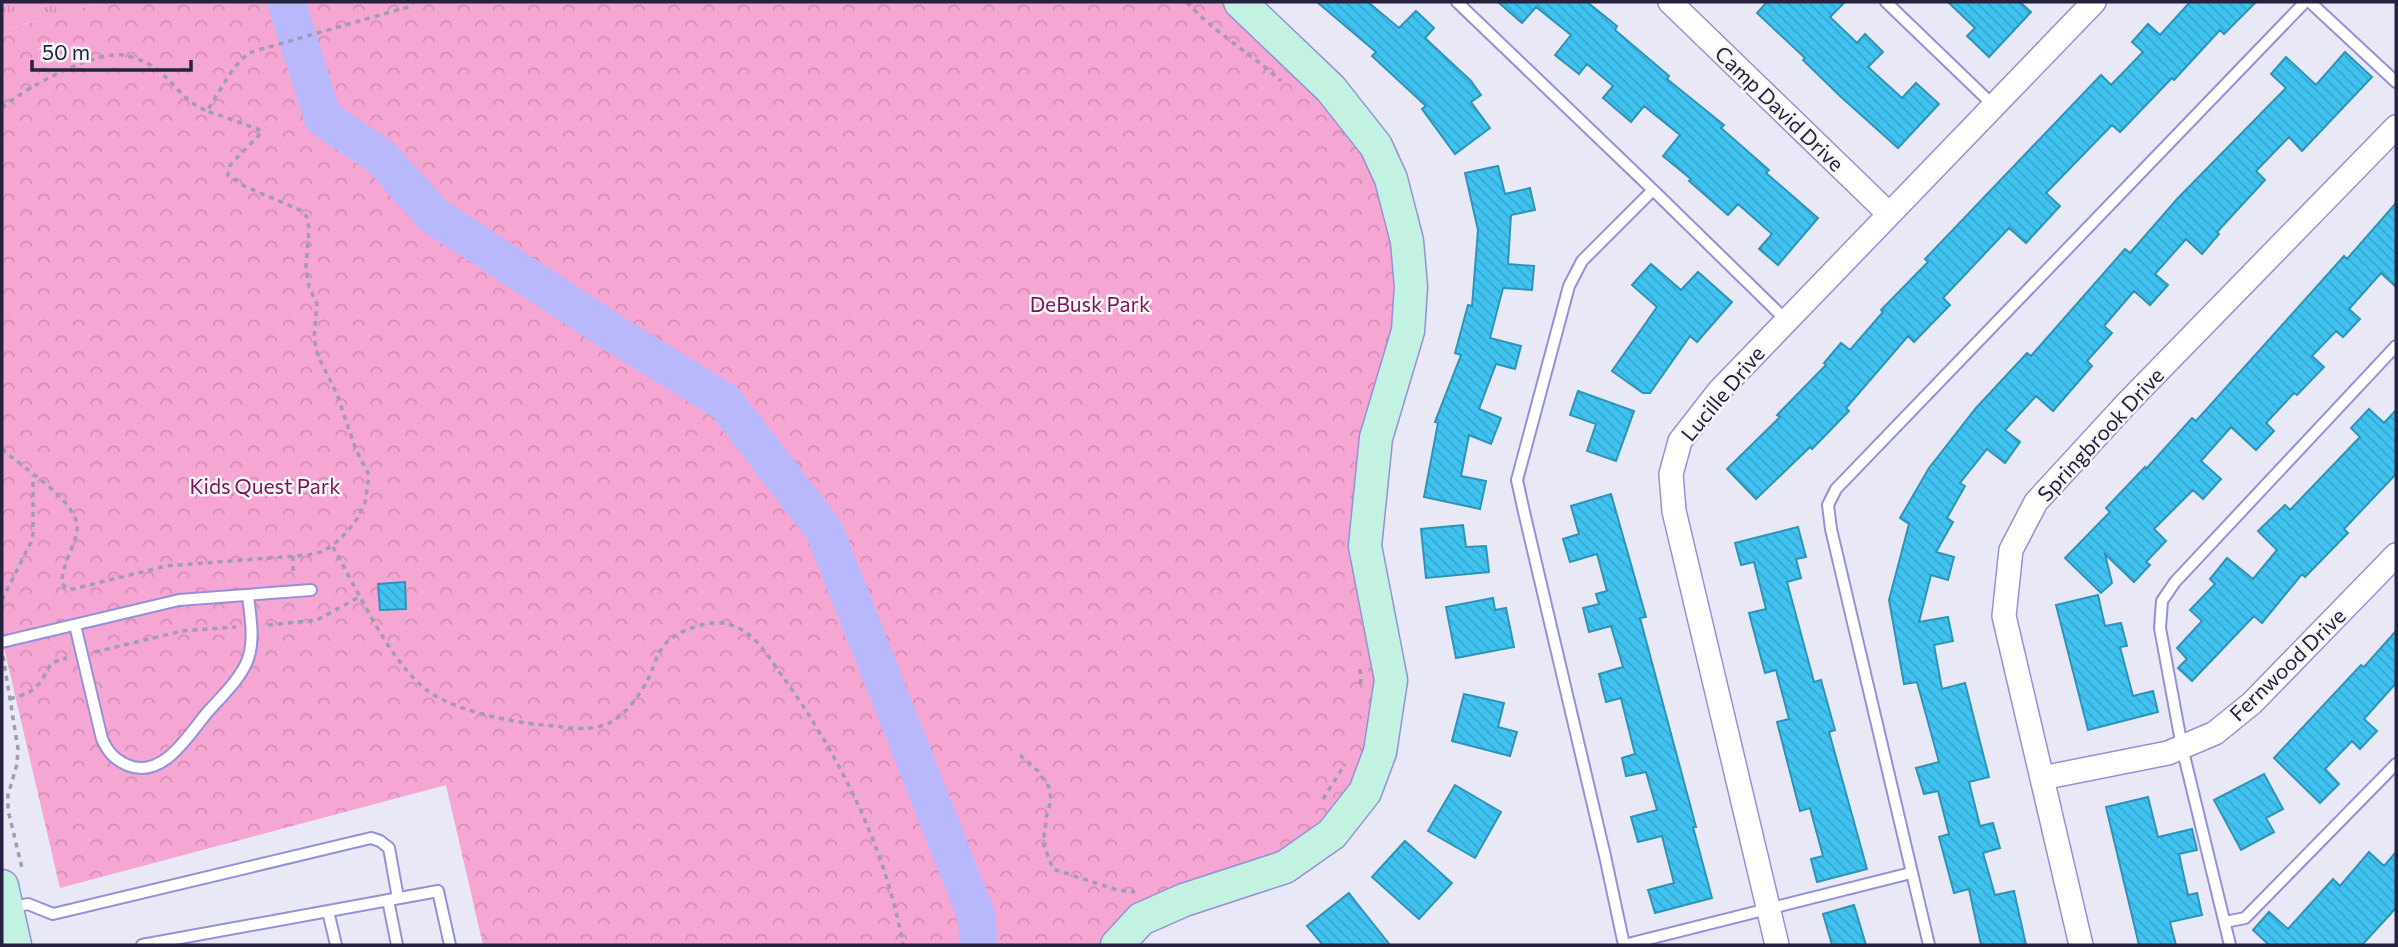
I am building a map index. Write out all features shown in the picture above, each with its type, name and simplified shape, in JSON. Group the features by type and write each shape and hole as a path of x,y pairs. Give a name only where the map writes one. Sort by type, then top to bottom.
{"street":[{"path":"1117,945 1141,919 1184,900 1285,867 1332,834 1365,792 1373,772 1380,752 1391,680 1365,547 1376,438 1408,331 1412,287 1407,241 1391,179 1376,146 1331,89 1240,2"},
{"name":"Camp David Drive","path":"1670,2 1889,214"},
{"name":"Lucille Drive","path":"1777,945 1674,511 1671,474 1679,441 1719,391 1786,320 2094,2"},
{"name":"Springbrook Drive","path":"2081,945 2004,617 2011,550 2036,502 2127,403 2396,127"},
{"name":"Fernwood Drive","path":"2042,778 2168,753 2216,733 2252,703 2396,555"},
{"path":"12,899 15,945"}],"lane":[{"path":"1457,2 1786,320"},
{"path":"1886,2 1993,105"},
{"path":"1929,945 1830,529 1828,505 1836,489 2307,2 2396,82"},
{"path":"1653,190 1582,261 1569,286 1517,480 1623,945 1912,873"},
{"path":"2230,945 2182,747 2160,628 2162,601 2175,582 2396,345"},
{"path":"2,642 179,600 311,590"},
{"path":"75,625 102,739 108,752 119,762 134,768 150,768 166,760 237,678 248,660 252,640 248,595"},
{"path":"2225,922 2245,918 2396,764"},
{"path":"12,899 53,914 371,838 389,848 397,945"},
{"path":"142,945 438,891 450,945"},
{"path":"328,911 336,945"}],"path":[{"path":"207,111 239,61 248,53 408,7 414,2"},
{"path":"1187,2 1218,32 1248,52 1284,83"},
{"path":"2,108 25,91 70,69 93,60 122,55 157,69 194,106 258,129 261,132 230,165 228,175 244,186 300,210 307,217 309,229 306,267 309,287 317,304 314,338 318,356 337,394 356,450 369,475 365,503 357,519 332,546 308,555 166,566 73,589 66,588 62,583 62,574 75,537 77,520 67,504 2,449"},
{"path":"2,600 31,542 33,475"},
{"path":"332,546 394,654 427,690 443,701 459,707 530,724 584,729 603,726 618,718 647,683 658,655 667,642 679,633 715,622 742,630 760,645 790,687 850,787 884,869 904,945"},
{"path":"10,699 34,689 49,665 57,660 182,631 317,620 361,596"},
{"path":"2,649 18,749 18,764 8,795 8,810 28,895 12,899"},
{"path":"1360,660 1362,694"},
{"path":"1020,755 1038,771 1049,787 1051,800 1044,843 1053,869 1116,890 1137,892 1128,899"},
{"path":"1319,806 1345,765"}],"green space":[{"path":"2,2 101,2 2,31"},
{"path":"101,2 1223,2 1319,99 1371,157 1397,273 1393,341 1355,489 1354,533 1380,676 1378,723 1354,788 1302,846 1124,921 1099,945 483,945 446,785 60,888 2,639 2,31"}],"building":[{"path":"1317,2 1368,2 1399,28 1416,11 1434,28 1425,38 1471,81 1481,95 1471,102 1490,128 1455,154 1422,109 1426,106 1372,56 1376,52"},
{"path":"1498,2 1587,2 1617,26 1615,30 1669,76 1667,79 1724,125 1721,128 1769,170 1766,173 1818,218 1778,265 1759,249 1772,234 1738,204 1728,215 1663,156 1680,135 1644,106 1631,122 1603,98 1613,86 1587,64 1579,74 1555,55 1571,35 1536,7 1522,23"},
{"path":"1767,2 1845,2 1830,17 1857,43 1865,34 1883,52 1868,67 1902,98 1916,83 1939,104 1898,148 1840,96 1803,60 1805,58 1757,13"},
{"path":"1948,2 2020,2 2031,12 1989,57 1967,36 1975,28"},
{"path":"2190,2 2256,2 2224,34 2220,30 2174,80 2172,78 2120,132 2112,125 2046,193 2060,206 2026,243 2009,228 1943,298 1950,305 1914,342 1908,336 1846,408 1849,411 1812,449 1810,447 1756,499 1727,469 1780,417 1777,415 1826,365 1824,363 1841,343 1850,350 1883,312 1881,310 1928,262 1925,259 2101,75 2111,85 2143,52 2132,42 2148,24 2160,35"},
{"path":"2345,52 2372,77 2302,151 2289,137 2256,171 2265,180 2217,232 2219,234 2202,254 2186,239 2155,274 2168,285 2150,305 2134,291 2104,326 2112,333 2087,361 2092,366 2053,411 2036,396 2005,430 2020,442 2005,463 1987,449 1960,483 1965,486 1947,518 1953,522 1936,552 1954,557 1948,580 1931,575 1919,622 1948,617 1953,641 1934,645 1942,689 1965,683 1989,777 1969,782 1980,826 1993,823 2000,848 1983,853 1995,895 2014,891 2026,945 1981,945 1969,889 1954,893 1939,837 1949,834 1938,791 1924,794 1916,768 1939,762 1917,682 1904,684 1889,600 1909,524 1900,518 1929,468 1976,408 2027,353 2031,356 2125,249 2130,253 2178,198 2286,88 2271,74 2286,57 2316,85"},
{"path":"1498,166 1505,194 1530,188 1535,210 1511,215 1508,264 1534,266 1532,290 1503,288 1490,338 1521,346 1515,369 1496,364 1479,409 1501,418 1491,444 1469,435 1461,476 1486,481 1480,509 1424,497 1438,423 1435,422 1461,355 1455,353 1468,305 1472,306 1478,230 1465,173"},
{"path":"2396,203 2396,287 2381,273 2349,309 2360,319 2343,337 2336,331 2312,356 2324,367 2297,395 2294,393 2266,423 2274,431 2256,450 2231,427 2201,461 2221,479 2203,499 2193,490 2154,529 2166,541 2146,562 2150,565 2134,582 2105,554 2112,583 2101,593 2065,558 2110,512 2106,508 2192,418 2196,421 2344,256 2347,259"},
{"path":"1651,264 1681,290 1698,272 1732,302 1697,342 1690,336 1650,393 1643,393 1612,371 1657,307 1632,285"},
{"path":"1578,391 1634,411 1616,461 1587,451 1596,424 1570,415"},
{"path":"2369,409 2384,423 2396,410 2396,474 2344,529 2348,533 2305,577 2302,574 2262,623 2254,616 2192,681 2178,668 2187,659 2177,648 2202,621 2190,610 2215,584 2210,579 2227,558 2253,579 2277,550 2258,531 2285,505 2290,510 2360,437 2351,428"},
{"path":"1611,494 1646,617 1640,618 1696,827 1693,827 1712,898 1655,913 1648,890 1674,883 1662,836 1638,842 1631,817 1657,810 1646,772 1626,776 1622,758 1635,754 1621,698 1606,702 1599,674 1623,667 1611,626 1589,632 1583,608 1599,604 1596,594 1607,591 1597,554 1570,562 1563,539 1579,534 1571,506"},
{"path":"1463,525 1466,547 1486,546 1489,572 1426,578 1421,529"},
{"path":"1798,527 1806,557 1796,559 1801,578 1787,582 1814,682 1821,680 1835,730 1829,732 1867,869 1817,882 1811,859 1823,856 1810,808 1800,811 1777,722 1789,719 1776,670 1765,673 1749,613 1766,609 1754,562 1741,565 1735,543"},
{"path":"405,582 406,609 380,610 378,584"},
{"path":"2098,595 2105,626 2121,623 2127,646 2120,647 2133,696 2153,691 2158,712 2088,730 2056,605"},
{"path":"1493,598 1495,610 1506,608 1514,647 1456,658 1446,607"},
{"path":"2396,631 2396,683 2364,719 2377,731 2360,749 2352,741 2325,769 2339,784 2320,803 2274,758"},
{"path":"1464,694 1504,703 1498,727 1517,732 1510,756 1452,741"},
{"path":"2264,774 2283,809 2266,818 2274,832 2241,850 2214,800"},
{"path":"1455,785 1501,812 1475,858 1428,831"},
{"path":"2148,797 2158,837 2192,829 2197,850 2179,854 2188,895 2197,893 2202,915 2170,922 2176,945 2139,945 2106,807"},
{"path":"1405,841 1452,883 1419,919 1372,877"},
{"path":"2369,852 2384,866 2396,852 2396,908 2362,945 2269,945 2253,930 2269,912 2288,929 2333,879 2340,886"},
{"path":"1349,893 1390,945 1323,945 1307,926"},
{"path":"1854,905 1866,945 1832,945 1823,914"}],"waterway":[{"path":"286,2 323,118 381,157 433,215 621,338 725,402 824,530 976,915 979,945"}],"park label":[{"name":"DeBusk Park","path":"1090,303"},
{"name":"Kids Quest Park","path":"265,485"}]}
